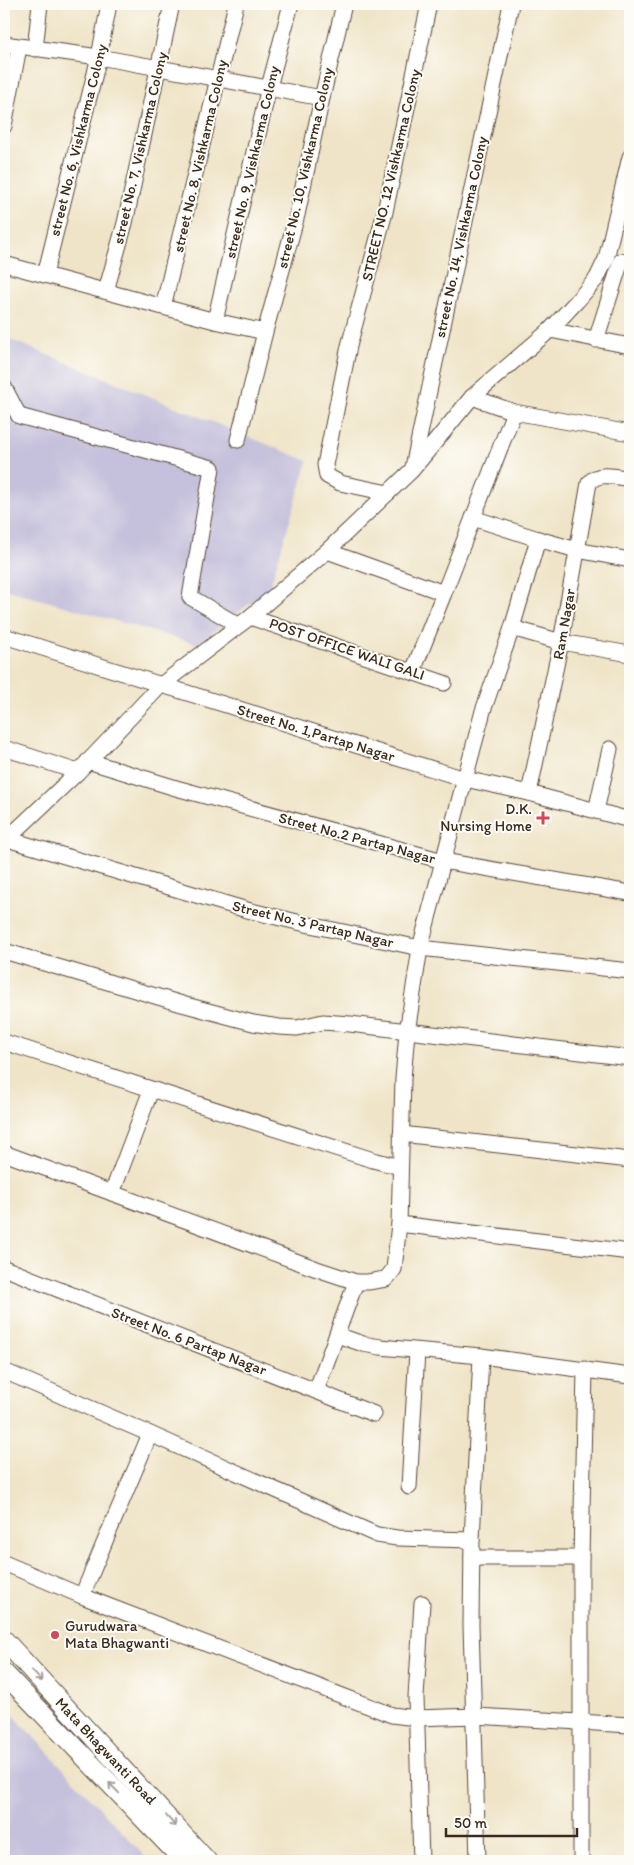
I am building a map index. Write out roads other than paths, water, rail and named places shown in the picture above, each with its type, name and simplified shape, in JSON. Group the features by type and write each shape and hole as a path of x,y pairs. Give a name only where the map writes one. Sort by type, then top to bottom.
{"street":[{"path":"35,49 40,4"},
{"name":"street No. 6, Vishkarma Colony","path":"45,276 99,57 109,4"},
{"name":"street No. 7, Vishkarma Colony","path":"106,291 125,223 172,4"},
{"name":"street No. 8, Vishkarma Colony","path":"164,307 236,4"},
{"name":"street No. 9, Vishkarma Colony","path":"215,321 269,88 291,4"},
{"name":"street No. 10, Vishkarma Colony","path":"238,440 297,215 344,4"},
{"name":"STREET NO. 12 Vishkarma Colony","path":"388,493 340,483 327,476 325,465 349,346 385,212 429,4"},
{"name":"street No. 14, Vishkarma Colony","path":"412,470 511,4"},
{"path":"4,126 11,46 99,57 322,98"},
{"path":"596,340 619,261 629,165"},
{"path":"5,840 83,767 162,685 244,621 327,551 412,470 472,397 550,330 597,278 619,261"},
{"path":"4,264 215,321 265,332"},
{"path":"550,330 630,346"},
{"name":"POST OFFICE WALI GALI","path":"4,388 19,416 212,468 190,597 244,621 413,671 444,683"},
{"path":"472,397 514,412 630,433"},
{"path":"413,671 514,412"},
{"name":"Ram Nagar","path":"529,793 561,642 589,483 597,476 623,478"},
{"path":"473,518 577,550 630,560"},
{"path":"4,1153 356,1282 368,1282 386,1278 394,1269 399,1224 401,1134 407,1032 420,948 483,711 512,628 538,539"},
{"path":"327,551 444,593"},
{"path":"512,628 561,642 630,654"},
{"name":"Street No. 1,Partap Nagar","path":"4,636 465,779 529,793 630,820"},
{"name":"Street No.2 Partap Nagar","path":"4,748 176,788 443,861 630,893"},
{"path":"596,810 610,749"},
{"name":"Street No. 3 Partap Nagar","path":"5,840 247,910 310,925 420,948 630,971"},
{"path":"4,951 253,1023 297,1028 323,1022 630,1058"},
{"path":"4,1042 151,1090 400,1167"},
{"path":"112,1194 151,1090"},
{"path":"401,1134 630,1160"},
{"path":"399,1224 630,1252"},
{"name":"Street No. 6 Partap Nagar","path":"4,1268 374,1414"},
{"path":"316,1391 356,1282"},
{"path":"337,1335 363,1344 480,1356 630,1376"},
{"path":"410,1487 418,1351"},
{"path":"478,1861 471,1625 472,1540 480,1356"},
{"path":"581,1861 581,1558 585,1369"},
{"path":"4,1371 377,1535 397,1538 472,1540"},
{"path":"82,1596 150,1434"},
{"path":"472,1558 581,1558"},
{"path":"4,1563 82,1596 392,1716 416,1718 475,1716 630,1725"},
{"path":"420,1861 416,1718 422,1603"},
{"name":"Mata Bhagwanti Road","path":"4,1640 207,1861"},
{"path":"4,1673 184,1861"}],"place":[{"name":"D.K. Nursing Home","path":"543,818"},
{"name":"Gurudwara Mata Bhagwanti","path":"55,1635"}]}
